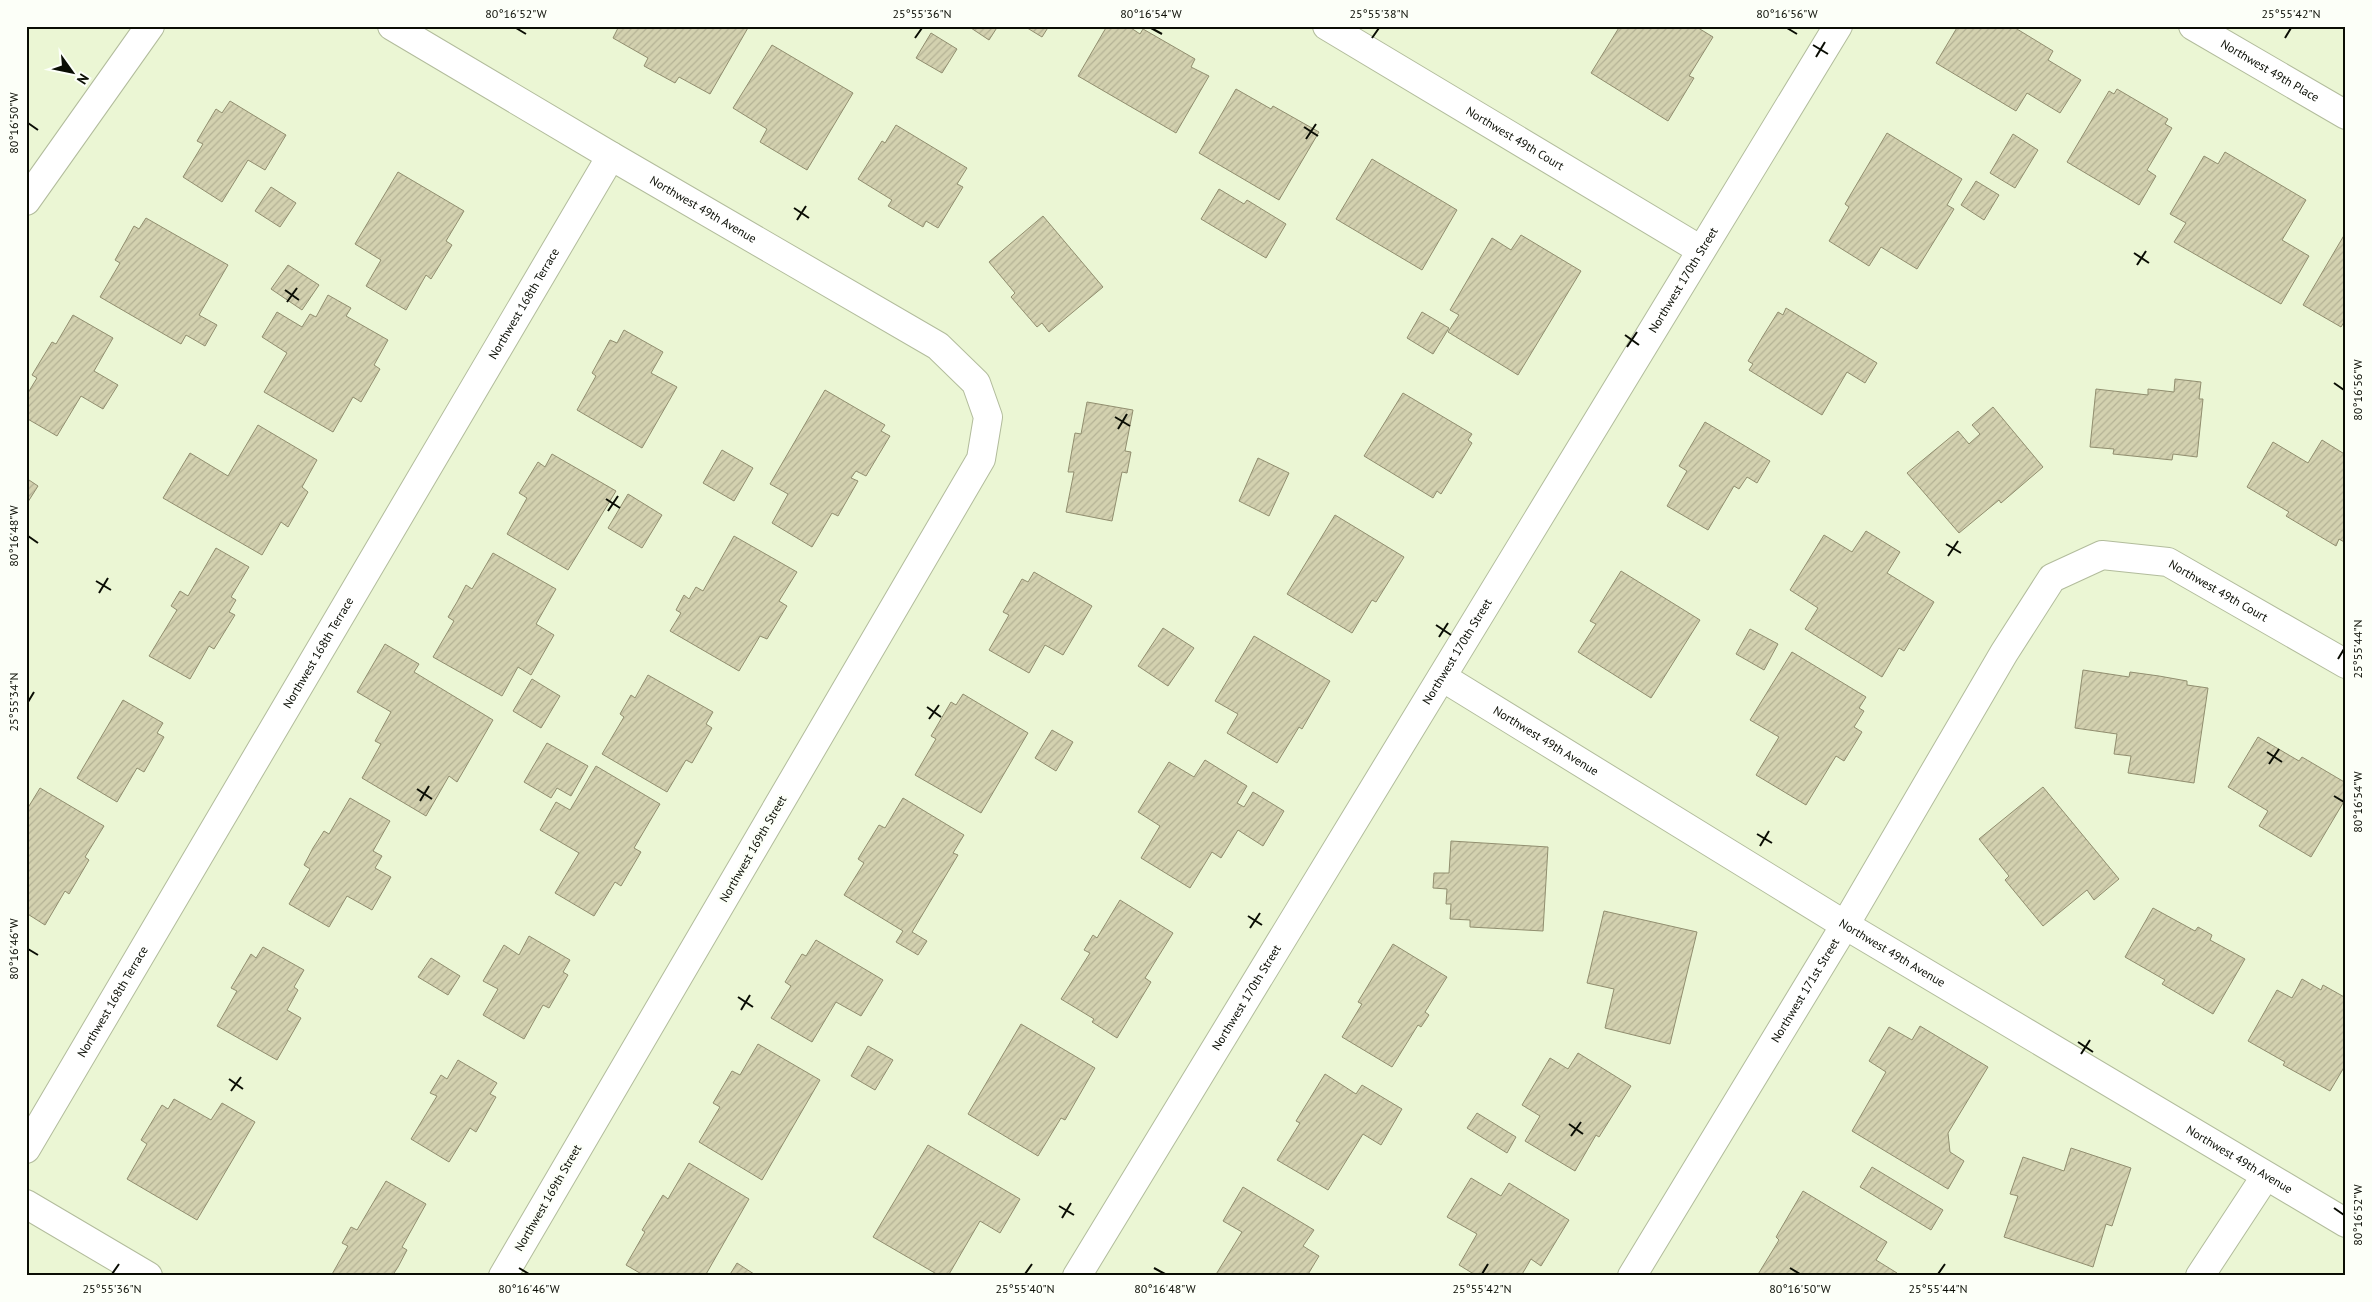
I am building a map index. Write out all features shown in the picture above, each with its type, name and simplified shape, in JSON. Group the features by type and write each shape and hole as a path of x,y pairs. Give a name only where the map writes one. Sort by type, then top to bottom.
{"street":[{"path":"26,201 150,26"},
{"name":"Northwest 49th Avenue","path":"392,26 610,156 938,346 976,383 988,417"},
{"name":"Northwest 49th Court","path":"1327,26 1701,250"},
{"name":"Northwest 170th Street","path":"1077,1276 1838,26"},
{"name":"Northwest 49th Place","path":"2193,26 2346,115"},
{"name":"Northwest 168th Terrace","path":"26,1149 610,156"},
{"name":"Northwest 169th Street","path":"503,1276 981,459 988,417"},
{"name":"Northwest 49th Court","path":"2004,653 2052,578 2102,555 2168,562 2346,664"},
{"name":"Northwest 171st Street","path":"1632,1276 1845,925 2004,653"},
{"name":"Northwest 49th Avenue","path":"1442,677 1845,925 2265,1177 2346,1223"},
{"path":"2200,1276 2265,1177"},
{"path":"26,1204 148,1276"}],"building":[{"path":"619,26 749,26 710,94 679,77 675,83 644,66 648,58 613,38"},
{"path":"968,26 998,26 989,40"},
{"path":"1024,26 1049,26 1042,37"},
{"path":"1107,26 1128,26 1140,34 1143,29 1195,59 1191,67 1209,76 1176,133 1078,76"},
{"path":"1620,26 1695,26 1713,37 1689,76 1694,78 1668,121 1591,73"},
{"path":"1958,26 2012,26 2053,51 2048,60 2081,80 2060,113 2027,93 2016,111 1936,63"},
{"path":"931,33 957,49 942,73 916,58"},
{"path":"772,45 853,93 807,170 760,142 767,129 733,108"},
{"path":"1236,89 1271,109 1273,106 1319,132 1279,200 1199,153"},
{"path":"2117,89 2168,119 2165,124 2172,128 2147,170 2156,176 2139,205 2067,162 2109,91 2114,94"},
{"path":"230,101 286,135 265,170 248,160 222,202 183,177 203,144 197,141 216,109 222,113"},
{"path":"896,125 967,168 957,184 963,187 938,228 926,221 923,227 888,206 892,200 858,179 882,141 885,143"},
{"path":"1887,133 1962,179 1947,205 1954,209 1917,269 1881,247 1869,266 1829,241 1849,207 1845,204"},
{"path":"2013,134 2038,150 2015,188 1990,173"},
{"path":"2225,152 2306,200 2282,240 2309,256 2281,304 2174,242 2186,223 2170,214 2204,156 2218,164"},
{"path":"1372,159 1457,210 1422,270 1336,219"},
{"path":"398,172 464,211 446,241 452,245 431,279 426,275 406,310 366,286 381,260 355,244"},
{"path":"1976,181 1999,195 1984,220 1961,205"},
{"path":"271,187 296,203 280,227 255,211"},
{"path":"1219,189 1244,204 1247,200 1286,224 1266,258 1201,219"},
{"path":"1043,216 1103,287 1049,332 1042,323 1037,327 1011,297 1015,293 989,262"},
{"path":"146,218 228,265 199,315 217,325 205,346 186,335 181,344 100,297 120,263 115,260 134,226 139,229"},
{"path":"2346,232 2346,319 2341,327 2303,305"},
{"path":"1521,235 1581,271 1518,375 1448,332 1459,315 1450,310 1492,238 1511,250"},
{"path":"288,265 319,285 302,310 271,289"},
{"path":"328,295 351,308 346,316 388,340 374,365 380,369 361,402 353,397 333,432 264,392 287,353 262,337 277,312 302,327 310,314 316,317"},
{"path":"1786,308 1877,363 1865,383 1847,372 1822,415 1749,370 1753,364 1748,361 1778,312 1783,315"},
{"path":"1422,312 1449,328 1433,354 1407,338"},
{"path":"73,315 113,338 94,371 118,385 103,409 81,396 57,436 26,418 26,396 37,378 32,375 52,342 56,344"},
{"path":"624,330 663,352 651,373 677,387 642,448 577,410 596,376 592,373 610,340 617,343"},
{"path":"2175,379 2201,382 2199,399 2203,399 2197,457 2173,454 2172,460 2113,454 2114,449 2090,447 2096,389 2148,395 2148,389 2174,392"},
{"path":"825,390 885,425 881,431 890,436 866,476 856,471 851,478 858,481 838,516 832,513 812,547 772,523 788,494 770,484"},
{"path":"1403,393 1472,434 1468,440 1472,443 1441,494 1437,491 1433,498 1364,456"},
{"path":"1087,402 1133,410 1125,451 1131,452 1127,473 1122,472 1112,521 1066,512 1074,472 1068,472 1075,433 1081,434"},
{"path":"1993,407 2043,467 2001,503 1999,500 1959,533 1907,473 1958,431 1969,444 1980,434 1972,425"},
{"path":"1705,422 1770,461 1757,483 1747,477 1739,489 1734,486 1708,530 1667,506 1687,471 1679,466"},
{"path":"258,425 317,460 302,487 308,492 288,527 281,522 262,555 163,498 190,453 228,476"},
{"path":"2322,440 2346,455 2346,543 2339,539 2336,546 2286,516 2289,512 2247,487 2273,442 2308,463"},
{"path":"722,450 753,468 734,501 703,483"},
{"path":"552,454 616,491 568,570 507,534 527,498 519,493 538,462 545,467"},
{"path":"1258,458 1289,473 1269,516 1239,501"},
{"path":"26,478 38,486 26,505"},
{"path":"628,494 662,515 642,548 608,528"},
{"path":"1335,515 1404,557 1376,602 1372,600 1352,633 1287,594"},
{"path":"1866,531 1900,552 1887,573 1934,602 1904,651 1899,648 1882,677 1805,629 1818,608 1790,590 1824,535 1852,552"},
{"path":"734,536 797,572 779,601 787,606 767,639 760,636 739,671 670,631 681,613 676,610 684,595 689,599 696,587 703,591"},
{"path":"216,548 249,567 231,597 236,600 229,612 235,615 214,649 209,646 190,679 149,656 177,610 171,606 180,591 188,596"},
{"path":"493,553 556,589 536,624 554,635 531,675 518,667 502,696 433,657 454,621 448,617 466,585 472,589"},
{"path":"1621,571 1700,620 1651,698 1578,652 1596,624 1590,621"},
{"path":"1034,572 1092,606 1063,655 1045,645 1029,673 989,650 1009,615 1003,612 1022,579 1028,582"},
{"path":"1163,628 1194,648 1168,686 1138,666"},
{"path":"1750,629 1778,644 1764,670 1736,654"},
{"path":"1254,636 1330,681 1302,729 1299,727 1277,763 1227,733 1238,714 1215,701"},
{"path":"385,644 419,664 414,672 493,720 457,782 449,776 426,816 362,778 381,744 375,741 391,712 357,692"},
{"path":"1792,652 1866,697 1859,708 1864,711 1854,727 1862,732 1844,761 1836,756 1806,805 1756,775 1779,737 1750,720"},
{"path":"2083,670 2129,677 2130,672 2159,676 2187,681 2187,685 2208,688 2194,783 2128,773 2131,756 2114,754 2117,734 2075,728"},
{"path":"648,675 713,712 706,724 712,728 692,763 686,760 667,792 602,754 624,717 620,714 631,695 635,698"},
{"path":"532,679 560,696 541,728 513,711"},
{"path":"963,694 1028,733 981,813 915,775 936,739 931,736 951,702 956,705"},
{"path":"123,700 163,723 157,733 164,737 144,772 137,768 117,802 77,778"},
{"path":"1052,730 1073,742 1056,771 1035,758"},
{"path":"2258,737 2299,761 2302,757 2346,783 2346,798 2311,857 2259,826 2268,811 2228,787"},
{"path":"547,743 588,766 571,796 557,788 551,798 524,782"},
{"path":"1205,760 1247,786 1237,803 1244,807 1253,792 1284,811 1263,846 1238,830 1221,858 1212,852 1190,888 1141,858 1160,826 1138,812 1169,762 1194,777"},
{"path":"596,766 660,804 634,848 641,852 621,886 615,882 594,916 555,893 579,853 540,830 556,802 570,810"},
{"path":"2043,787 2119,879 2094,900 2087,890 2043,926 2005,880 2009,876 1979,839"},
{"path":"40,788 104,826 85,857 89,860 69,894 65,891 45,925 26,913 26,811"},
{"path":"350,798 390,821 373,851 382,856 375,868 391,877 372,910 347,896 329,927 289,904 310,869 304,865 313,848 324,831 329,834"},
{"path":"903,798 964,835 953,853 958,855 912,932 927,941 918,955 896,942 903,931 844,895 864,863 858,859 879,825 885,828"},
{"path":"1451,841 1548,847 1543,931 1470,927 1470,920 1450,919 1451,904 1446,904 1447,889 1433,888 1434,873 1449,873"},
{"path":"1120,900 1173,933 1145,978 1151,982 1117,1038 1092,1022 1094,1019 1061,999 1090,953 1084,950 1093,935 1097,938"},
{"path":"2153,908 2195,931 2198,927 2212,935 2210,940 2245,959 2213,1014 2162,984 2165,980 2125,957"},
{"path":"1604,911 1697,932 1670,1044 1605,1028 1614,989 1587,983"},
{"path":"529,936 570,960 563,972 568,975 549,1008 543,1005 524,1039 483,1015 498,989 483,981 504,945 519,955"},
{"path":"816,940 883,980 861,1016 836,1002 812,1042 771,1018 791,986 785,982 802,954 806,956"},
{"path":"1393,944 1447,977 1425,1012 1429,1015 1421,1027 1418,1025 1392,1067 1342,1037 1362,1004 1358,1002"},
{"path":"263,947 304,970 294,987 298,990 287,1010 301,1018 277,1060 217,1026 237,991 231,988 251,954 256,958"},
{"path":"431,958 460,976 448,995 418,977"},
{"path":"2302,979 2321,990 2323,985 2346,998 2346,1064 2330,1091 2283,1065 2285,1062 2248,1041 2277,990 2292,998"},
{"path":"1021,1024 1095,1068 1065,1120 1061,1118 1038,1156 968,1114"},
{"path":"1920,1026 1988,1067 1948,1133 1950,1152 1964,1161 1948,1189 1852,1131 1886,1072 1869,1061 1889,1027 1912,1040"},
{"path":"758,1044 820,1080 762,1180 699,1142 720,1107 713,1103 732,1071 740,1075"},
{"path":"868,1046 893,1060 875,1090 851,1076"},
{"path":"1578,1053 1631,1086 1599,1137 1596,1135 1575,1171 1525,1141 1540,1116 1522,1105 1550,1058 1568,1069"},
{"path":"458,1060 497,1083 490,1094 496,1097 476,1132 470,1128 449,1162 411,1139 437,1096 430,1093 441,1075 447,1079"},
{"path":"1325,1074 1356,1094 1362,1085 1402,1109 1381,1145 1363,1134 1328,1190 1277,1160 1300,1123 1296,1121"},
{"path":"174,1099 211,1120 222,1103 255,1122 197,1220 127,1179 147,1144 141,1140 162,1105 168,1109"},
{"path":"1477,1113 1516,1137 1507,1153 1467,1128"},
{"path":"928,1145 1020,1199 1000,1233 980,1221 948,1276 940,1276 873,1237"},
{"path":"2071,1148 2131,1168 2112,1226 2106,1224 2093,1267 2004,1237 2018,1196 2010,1194 2023,1157 2064,1171"},
{"path":"689,1163 749,1199 705,1276 645,1276 626,1265 645,1232 642,1230 663,1195 668,1199"},
{"path":"1872,1167 1943,1210 1931,1230 1860,1187"},
{"path":"1471,1178 1501,1196 1509,1183 1569,1220 1541,1266 1531,1259 1521,1276 1477,1276 1459,1265 1477,1234 1447,1217"},
{"path":"386,1181 426,1204 402,1247 407,1250 398,1267 392,1276 331,1276 348,1246 342,1243 351,1227 357,1230"},
{"path":"1243,1187 1314,1230 1303,1246 1319,1256 1307,1276 1215,1276 1242,1232 1223,1221"},
{"path":"1803,1191 1887,1242 1876,1260 1897,1273 1895,1276 1757,1276 1779,1240 1776,1237"},
{"path":"737,1263 757,1276 729,1276"}]}
